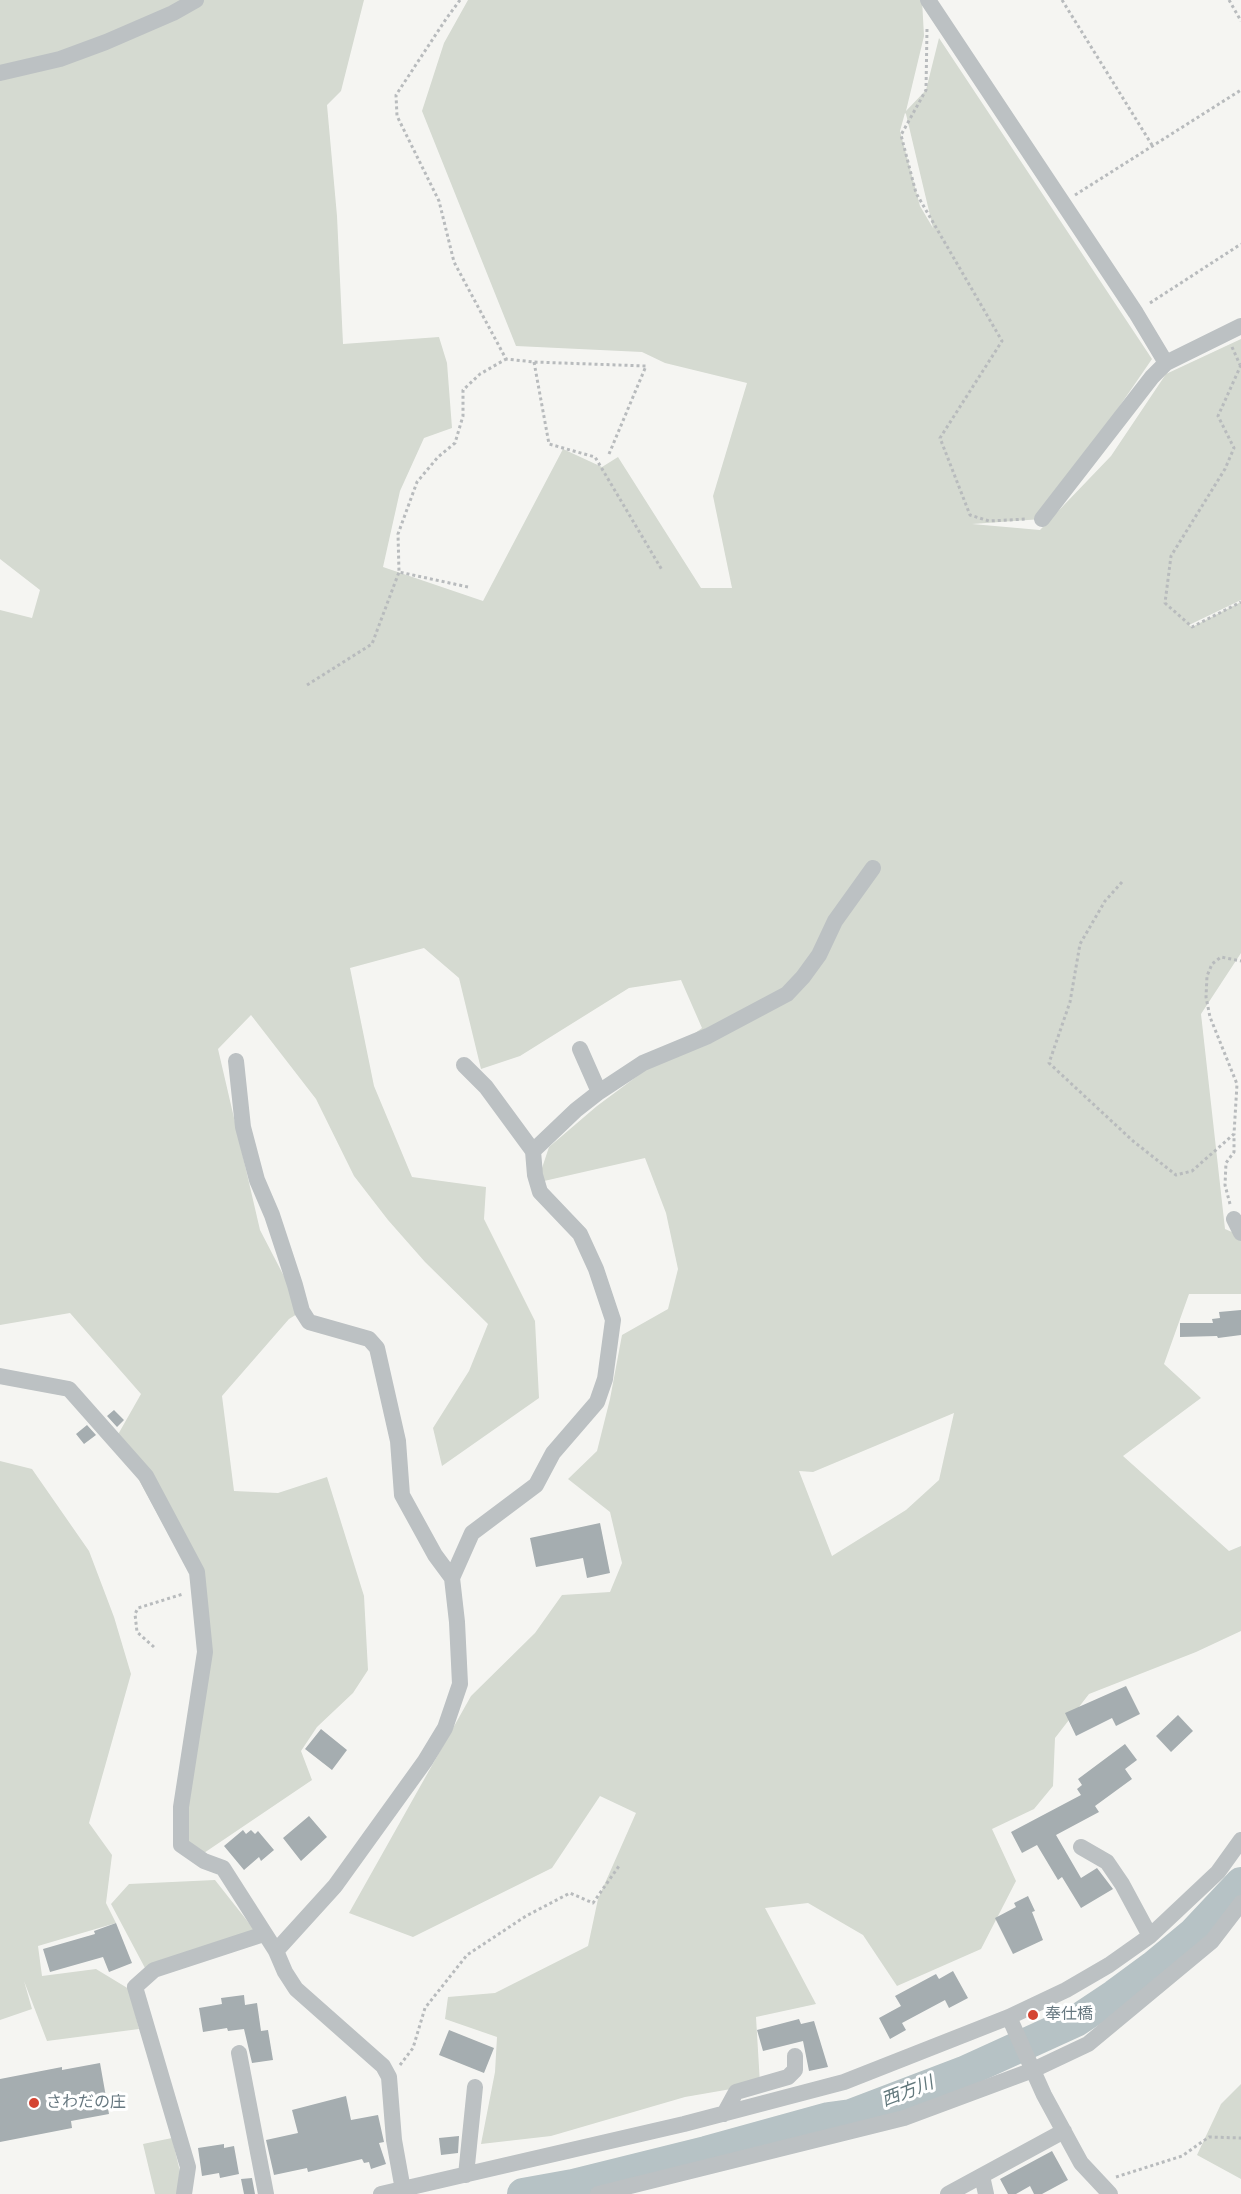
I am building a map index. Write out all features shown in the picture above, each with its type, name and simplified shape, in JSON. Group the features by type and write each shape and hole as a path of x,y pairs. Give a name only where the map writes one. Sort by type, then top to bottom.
{"street":[{"path":"0,73 60,59 97,46 173,14 196,0"},
{"path":"928,0 1136,313 1166,363"},
{"path":"1042,519 1152,377 1166,363 1241,327"},
{"path":"533,1151 576,1110 643,1063 708,1036 787,994 803,978 819,955 834,921 873,868"},
{"path":"580,1049 599,1092"},
{"path":"236,1061 243,1127 254,1170 302,1311 309,1322 368,1339 377,1348 398,1441 402,1495 435,1556 452,1578 458,1622 460,1684 448,1721 425,1761 335,1886 276,1951"},
{"path":"452,1578 472,1533 536,1485 554,1452 597,1402 605,1379 613,1320 596,1269 580,1234 540,1192 535,1175 533,1151 486,1088 464,1065"},
{"path":"0,1376 69,1389 146,1476 197,1572 205,1652 181,1807 181,1845 204,1861 223,1868 276,1951 285,1972 296,1989 383,2066 389,2078 394,2140 403,2190"},
{"path":"381,2194 724,2114 844,2082 1011,2023 1109,1965 1150,1936 1218,1872 1241,1840"},
{"path":"1081,1847 1107,1862 1122,1884 1150,1936"},
{"path":"598,2194 904,2118 1088,2044 1212,1941 1241,1903"},
{"path":"184,2194 188,2167 135,1987 154,1970 264,1934"},
{"path":"1011,2023 1031,2068 1081,2163 1105,2188"},
{"path":"239,2053 266,2194"},
{"path":"724,2114 736,2092 788,2077 795,2070 795,2056"},
{"path":"466,2175 475,2087"},
{"path":"948,2194 1064,2132"},
{"path":"982,2176 986,2194"}],"path":[{"path":"460,0 396,95 397,116 439,201 454,262 506,359"},
{"path":"1062,0 1152,145"},
{"path":"1229,0 1241,21"},
{"path":"927,22 926,90 901,135 916,193 1002,341 940,438 970,515 989,521 1042,519"},
{"path":"1062,203 1241,90"},
{"path":"1136,313 1241,244"},
{"path":"307,685 372,644 399,572 398,534 417,482 438,457 456,443 463,416 463,390 480,374 506,359 646,366 609,454"},
{"path":"534,362 549,444 595,457 662,570"},
{"path":"1241,365 1218,416 1234,448 1225,469 1171,556 1165,603 1192,627 1241,602"},
{"path":"399,572 468,587"},
{"path":"1122,882 1105,901 1080,944 1070,1002 1049,1063 1133,1141 1176,1175 1192,1171 1234,1134"},
{"path":"1238,1226 1224,1185 1226,1163 1234,1152 1237,1084 1210,1017 1206,997 1212,964 1221,957 1241,961"},
{"path":"154,1647 137,1632 135,1614 138,1608 199,1590"},
{"path":"389,2078 413,2049 425,2008 467,1955 526,1916 570,1893 593,1903 619,1866"},
{"path":"1105,2188 1182,2156 1209,2137 1241,2138"}],"shaded area":[{"path":"0,0 364,0 341,91 327,105 337,216 343,344 439,337 447,363 452,428 424,438 400,491 383,567 483,601 563,449 602,467 618,457 701,588 732,588 713,496 747,383 665,363 642,352 516,346 422,111 444,43 468,0 922,0 924,36 906,111 926,90 939,38 1152,359 1042,519 972,524 1040,530 1111,456 1166,374 1241,339 1241,600 1189,625 1192,627 1241,602 1241,953 1201,1014 1225,1229 1241,1236 1241,1294 1189,1294 1164,1364 1201,1398 1123,1456 1229,1551 1241,1546 1241,1631 1196,1652 1089,1694 1055,1738 1053,1786 1034,1809 992,1829 1016,1881 981,1949 897,1986 863,1935 808,1903 765,1908 816,2004 756,2017 760,2084 685,2097 551,2136 481,2144 495,2072 497,2037 445,2019 448,1997 495,1993 588,1946 598,1899 636,1813 600,1796 552,1868 413,1937 349,1913 471,1696 535,1633 562,1595 610,1592 622,1563 610,1512 568,1479 597,1451 622,1335 668,1309 678,1269 666,1213 645,1158 544,1181 541,1171 549,1147 597,1106 702,1028 681,980 629,988 520,1056 481,1069 459,978 424,948 350,968 374,1086 412,1177 486,1187 484,1219 535,1321 539,1398 442,1466 433,1428 469,1371 488,1324 425,1262 354,1176 316,1099 251,1015 218,1049 260,1230 302,1311 289,1319 222,1396 234,1491 278,1493 327,1477 364,1596 368,1670 353,1693 317,1727 301,1751 312,1780 201,1855 182,1846 200,1712 199,1590 116,1438 141,1394 70,1313 0,1325 0,610 32,618 40,590 0,559","holes":["906,114 933,228 920,206 900,131","954,1413 939,1480 906,1510 832,1556 799,1471 813,1472"]},
{"path":"0,1461 32,1469 89,1551 114,1617 131,1674 89,1823 112,1855 106,1903 116,1923 38,1946 42,1976 96,1969 129,1989 139,2029 47,2041 24,1981 32,2009 0,2020"},
{"path":"215,1880 256,1932 145,1968 111,1904 129,1884"},
{"path":"1241,2084 1241,2179 1197,2155 1221,2104"},
{"path":"172,2138 182,2180 178,2194 155,2194 143,2144"}],"building":[{"path":"1241,1310 1241,1335 1218,1338 1217,1336 1180,1337 1180,1323 1213,1323 1212,1319 1220,1318 1219,1312"},
{"path":"114,1410 124,1420 117,1427 107,1416"},
{"path":"87,1425 96,1435 84,1444 76,1434"},
{"path":"600,1523 610,1573 587,1578 583,1558 536,1567 530,1538"},
{"path":"1126,1686 1140,1714 1116,1726 1112,1718 1076,1736 1065,1713"},
{"path":"1178,1715 1193,1731 1171,1752 1156,1736"},
{"path":"321,1729 347,1750 332,1770 305,1749"},
{"path":"1125,1744 1137,1760 1125,1769 1132,1779 1095,1806 1099,1812 1056,1835 1081,1878 1097,1868 1113,1889 1081,1908 1062,1877 1058,1880 1037,1845 1022,1853 1011,1832 1081,1795 1077,1789 1082,1785 1078,1779"},
{"path":"309,1816 327,1837 301,1861 283,1838"},
{"path":"243,1830 246,1834 251,1830 255,1834 258,1831 274,1850 261,1861 259,1857 244,1870 224,1846"},
{"path":"1028,1896 1043,1940 1013,1954 995,1918 1016,1907 1014,1903"},
{"path":"116,1923 132,1963 109,1972 103,1957 50,1972 43,1949 95,1934 94,1931"},
{"path":"953,1971 968,1998 949,2008 945,2000 902,2023 906,2030 890,2039 879,2018 901,2006 895,1996 936,1974 939,1979"},
{"path":"244,1995 245,2005 257,2003 261,2031 268,2030 273,2060 252,2063 244,2029 228,2031 227,2028 203,2032 199,2008 222,2004 221,1998"},
{"path":"799,2019 801,2024 814,2021 828,2067 809,2071 803,2041 763,2051 757,2030"},
{"path":"449,2030 494,2048 484,2073 439,2055"},
{"name":"さわだの庄","path":"100,2063 109,2114 71,2121 72,2128 0,2142 0,2079 62,2067 62,2070"},
{"path":"346,2096 351,2120 378,2115 384,2142 379,2143 386,2164 371,2169 369,2162 364,2163 362,2159 308,2172 307,2168 274,2175 266,2140 298,2133 292,2110"},
{"path":"459,2136 458,2153 441,2155 439,2138"},
{"path":"224,2144 224,2148 234,2146 239,2174 220,2178 219,2173 202,2176 198,2148"},
{"path":"1052,2151 1068,2180 1042,2194 1034,2194 1030,2186 1016,2194 1008,2194 1000,2179"},
{"path":"252,2178 255,2194 244,2194 241,2179"}],"waterway":[{"name":"西方川","path":"523,2194 573,2185 829,2118 851,2115 964,2072 1076,2021 1115,1995 1194,1933 1241,1883"}],"place":[{"name":"奉仕橋","path":"1033,2015"},
{"name":"さわだの庄","path":"34,2103"}]}
